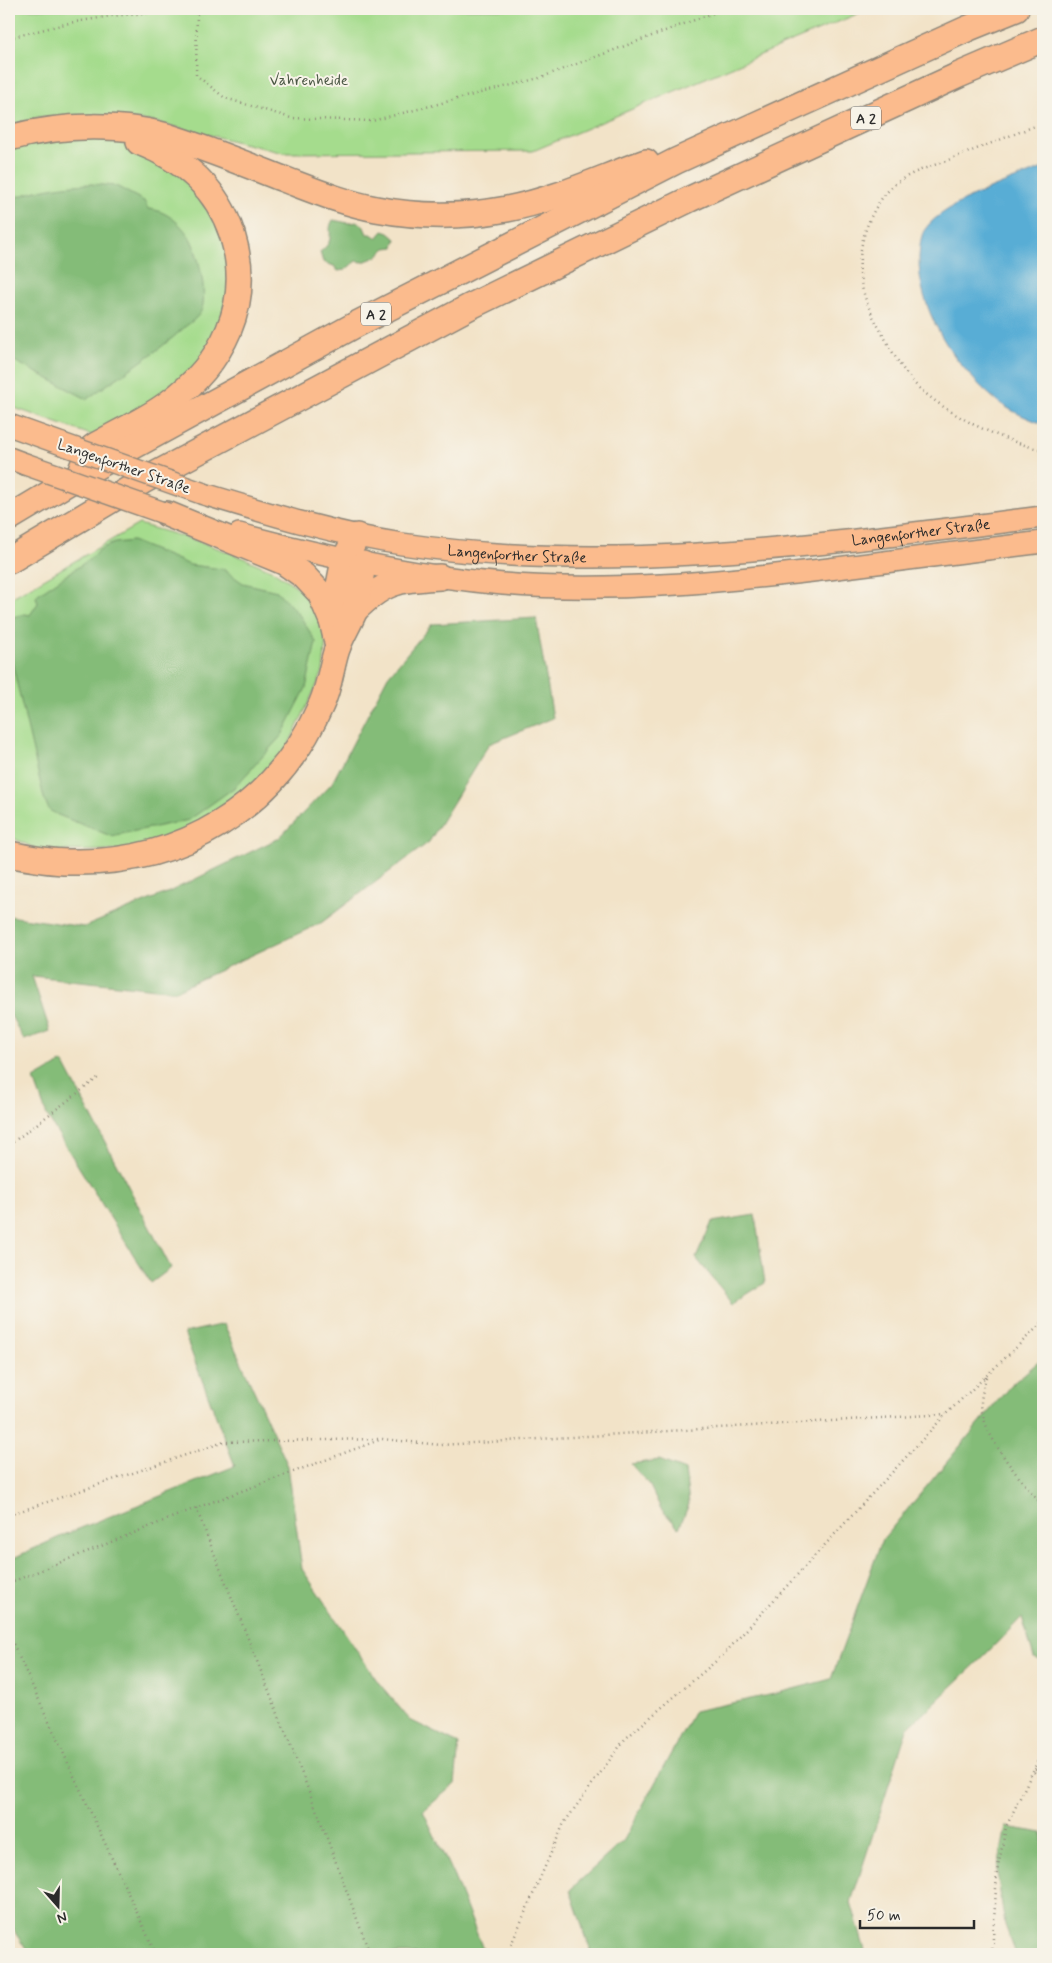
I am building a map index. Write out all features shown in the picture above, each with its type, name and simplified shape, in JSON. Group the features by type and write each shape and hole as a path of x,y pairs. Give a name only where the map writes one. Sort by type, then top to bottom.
{"highway":[{"name":"A 2","path":"9,518 79,476 357,324 676,162 969,28 1016,9"},
{"name":"A 2","path":"9,560 143,481 469,307 690,199 959,75 1043,39"},
{"path":"9,138 31,132 65,127 94,127 138,131 175,138 340,201 376,209 439,216 507,209 546,199 646,162 676,162"},
{"path":"79,476 91,449 166,405 195,381 216,356 235,315 240,272 229,224 217,201 204,184 167,154 123,136 94,127"},
{"path":"167,514 284,562 304,576 343,616"},
{"path":"9,854 68,862 104,861 134,857 170,847 199,835 237,813 264,790 287,764 305,738 322,703 338,646 357,536"},
{"path":"9,575 38,543"},
{"path":"343,616 371,594 388,585 404,580 440,577"},
{"path":"9,844 38,859"}],"main road":[{"name":"Langenforther Straße","path":"9,425 204,494 294,521 357,536 402,544 508,555 674,556 861,539 1043,517"},
{"name":"Langenforther Straße","path":"17,462 167,514 353,562 440,577 504,584 557,586 677,585 746,579 1043,542"}],"path":[{"path":"152,12 159,9"},
{"path":"9,38 85,20 197,9 196,75 225,98 291,118 372,121 540,78 724,9"},
{"path":"1043,123 919,171 894,185 879,203 866,228 860,271 863,292 870,311 904,372 920,388 945,407 995,435 1021,445 1043,450"},
{"path":"9,1146 99,1078"},
{"path":"507,1954 564,1823 625,1739 723,1655 946,1414 1043,1322"},
{"path":"986,1376 981,1404 988,1431 1015,1473 1043,1506"},
{"path":"9,1515 224,1442 382,1439 440,1445 946,1414"},
{"path":"9,1583 196,1508 382,1439"},
{"path":"196,1508 318,1814 370,1954"},
{"path":"9,1635 156,1954"},
{"path":"992,1954 997,1872 1006,1827 1043,1750"},
{"path":"1033,1771 1043,1762"},
{"path":"1033,1771 1043,1781"}],"green space":[{"name":"Vahrenheide","path":"9,9 869,9 533,151 284,153 155,122 103,116 39,117 9,126"},
{"path":"94,138 117,142 162,159 212,204 234,273 210,352 158,399 94,436 9,406 9,149 34,142"},
{"path":"91,184 116,186 144,201 148,209 162,212 180,225 189,236 195,249 200,267 204,298 200,313 193,320 150,355 87,399 9,358 9,200 49,188"},
{"path":"333,220 348,223 358,222 363,225 367,234 377,238 383,231 389,233 396,239 394,247 386,248 376,257 363,262 356,261 345,270 338,271 334,266 323,262 320,252 330,239 330,229"},
{"path":"139,524 198,541 244,558 273,571 296,586 308,600 323,624 326,639 323,672 282,759 204,825 133,850 40,851 9,836 9,599"},
{"path":"132,541 190,565 223,569 243,583 277,591 300,616 316,642 306,688 282,735 235,787 189,820 111,836 49,810 44,798 9,650 9,618 25,614 30,615 38,603 36,597 38,594 87,561 102,548 115,543"},
{"path":"536,618 553,718 489,744 429,842 321,923 175,991 32,976 50,1031 24,1040 9,1012 9,916 84,927 169,892 279,838 332,783 388,676 432,624"},
{"path":"63,1062 171,1268 151,1283 47,1116 34,1079"},
{"path":"755,1215 765,1283 733,1303 696,1258 712,1222"},
{"path":"224,1324 288,1466 302,1569 378,1682 410,1720 459,1744 455,1784 423,1811 454,1877 485,1954 29,1954 9,1923 9,1560 66,1534 235,1466 184,1333"},
{"path":"1043,1358 1043,1661 1034,1658 1022,1617 907,1729 851,1902 866,1954 592,1954 570,1890 624,1840 694,1711 774,1694 831,1679 882,1540 1011,1385"},
{"path":"659,1460 685,1470 689,1504 679,1528 661,1509 650,1486 631,1464"},
{"path":"1006,1827 1043,1833 1043,1954 1016,1954 1005,1925 997,1872"}],"water":[{"path":"1043,168 1043,424 1015,412 996,400 963,367 940,333 931,315 920,277 919,257 923,234 935,218 948,209 980,193"}]}
